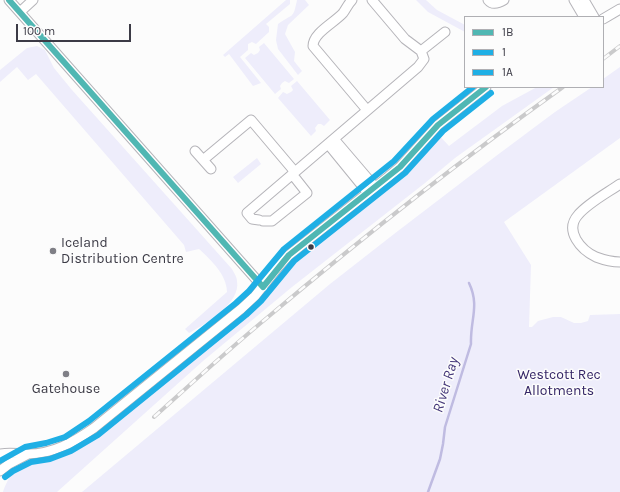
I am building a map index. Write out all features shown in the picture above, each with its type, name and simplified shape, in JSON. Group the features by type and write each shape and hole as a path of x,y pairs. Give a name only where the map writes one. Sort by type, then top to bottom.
{"street":[{"path":"9,0 262,287"},
{"path":"20,12 34,0"},
{"path":"352,0 344,12 316,36 313,41 313,46 367,110"},
{"path":"203,160 251,120 294,173 307,193 272,221 252,219 248,213 294,173 331,141 422,63 424,59 421,51 405,39 372,0"},
{"path":"488,0 495,4 504,0"},
{"path":"574,0 583,16"},
{"path":"584,0 593,16"},
{"path":"604,18 620,9"},
{"path":"421,51 445,32"},
{"path":"0,471 9,464 28,454 58,448 78,439 235,315 262,287 289,255 400,167 438,125 485,88"},
{"path":"331,141 372,190"},
{"path":"195,150 211,169"},
{"path":"620,184 582,212 575,219 573,228 576,240 588,252 604,260 620,262"},
{"path":"0,454 12,452 28,454"}],"green space":[{"path":"286,0 290,0 290,4 266,24 269,27 269,32 256,44 252,42 248,44 248,50 240,57 261,83 253,86 229,54 225,57 223,55"},
{"path":"297,0 305,0 309,5 288,25 285,34 295,52 294,61 302,71 298,75 278,49 276,40 278,24 292,15"},
{"path":"416,0 426,0 437,10 464,24 464,31 428,12"},
{"path":"264,43 294,79 289,83 285,81 282,83 280,86 281,89 275,94 245,58 251,53 254,55 258,53 260,50 259,47"},
{"path":"37,46 45,50 54,68 72,90 232,269 237,280 237,289 234,297 221,312 189,333 185,329 227,292 224,280 218,268 199,249 186,252 184,245 36,74 28,80 17,67 0,82 0,70 27,48"},
{"name":"Westcott Rec Allotments","path":"620,67 620,138 504,222 531,265 529,327 532,327 538,321 553,317 561,317 574,323 581,323 588,321 590,315 620,314 620,492 82,492 330,284 555,112 591,88 604,88 604,78"},
{"path":"297,81 330,120 324,126 318,124 315,128 316,131 311,136 278,98 283,92 287,94 291,92 293,90 291,86"},
{"path":"535,88 553,88 455,158 292,287 203,361 57,492 3,492 18,465 28,461 52,458 85,441 221,332 270,287 282,271 296,258 413,161 436,132 449,146 502,106"},
{"path":"257,158 261,164 238,183 233,177"}],"waterway":[{"name":"River Ray","path":"428,492 440,459 445,427 471,344 474,299 469,283"}],"railway":[{"path":"604,58 620,46"},
{"path":"154,417 239,341 340,257 450,170 562,88"}],"transit line":[{"name":"1B","path":"9,0 263,287"},
{"name":"1A","path":"0,461 25,447 46,443 65,437 89,421 236,303 249,291 284,249 394,161 433,119 472,88"},
{"name":"1B","path":"263,287 289,255 400,167 438,125 485,88"},
{"name":"1","path":"5,477 31,462 50,459 71,451 98,435 246,315 261,301 294,261 405,173 443,131 491,93"}],"place":[{"name":"Iceland Distribution Centre","path":"53,251"},
{"name":"Gatehouse","path":"66,374"}]}
